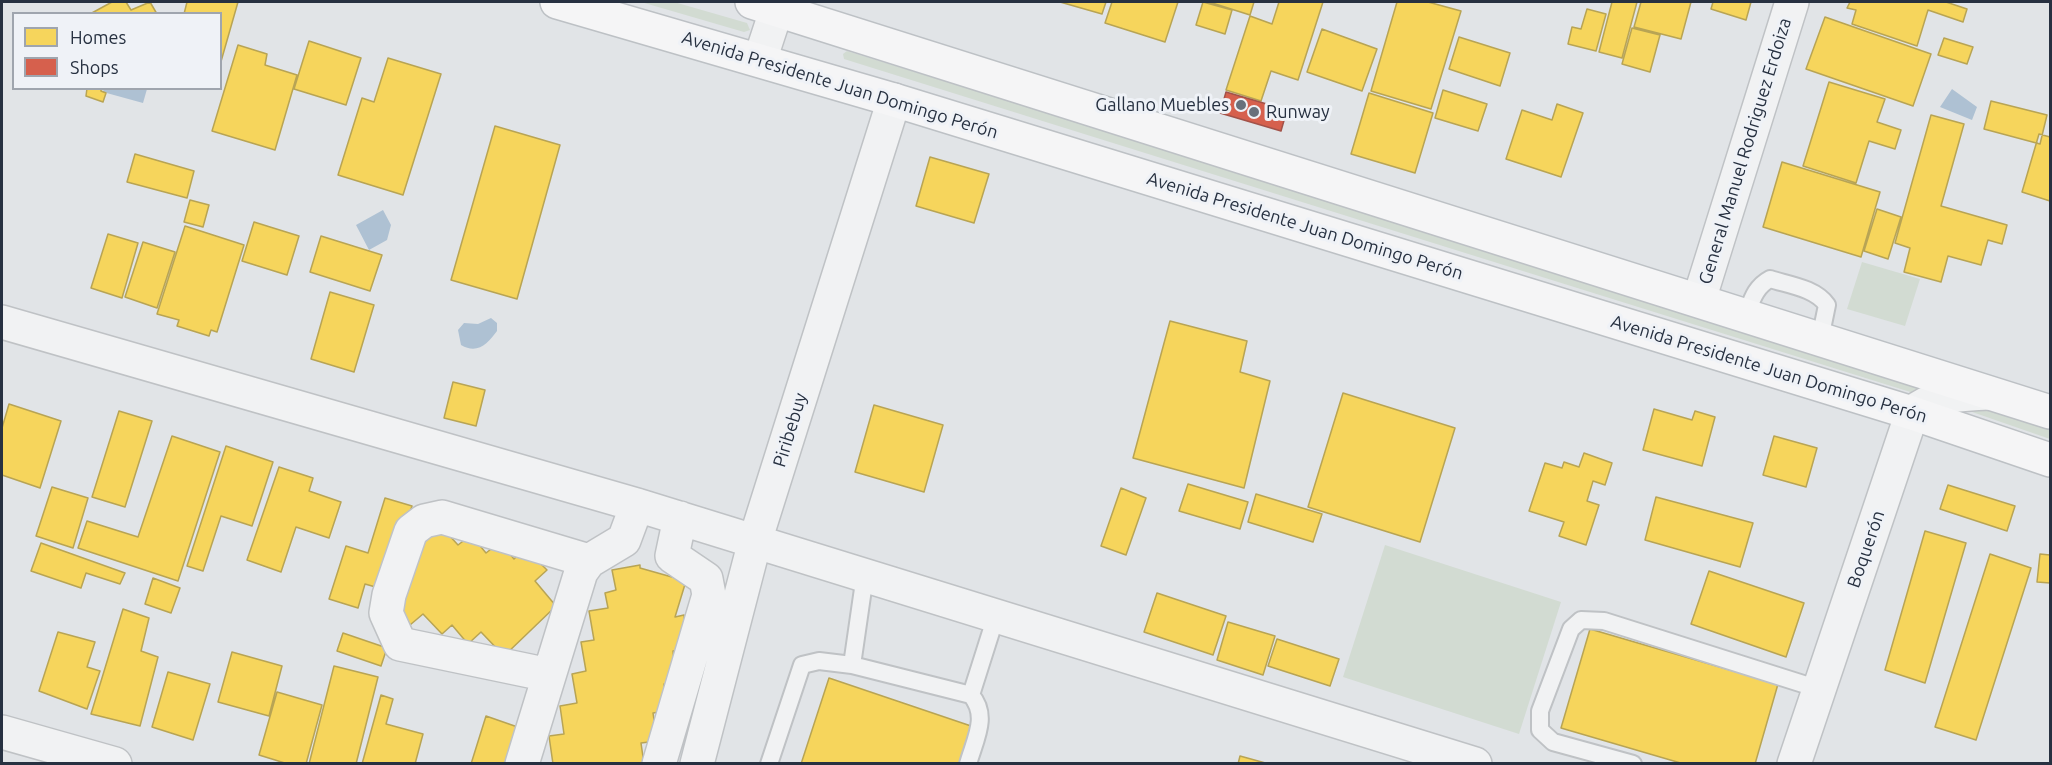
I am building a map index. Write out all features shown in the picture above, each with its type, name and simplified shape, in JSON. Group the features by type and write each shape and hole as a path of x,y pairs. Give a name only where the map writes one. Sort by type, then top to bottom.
{"main road":[{"name":"Avenida Presidente Juan Domingo Perón","path":"557,2 894,100 1912,413 2050,460"},
{"path":"769,4 2050,412"}],"street":[{"name":"General Manuel Rodriguez Erdoiza","path":"1699,300 1792,2"},
{"path":"760,60 769,4"},
{"name":"Piribebuy","path":"698,764 755,541 894,100"},
{"path":"2,322 637,505 1475,764"},
{"path":"1912,413 1923,404 1943,396 1991,393"},
{"name":"Boquerón","path":"1794,764 1912,413"},
{"path":"522,764 581,572 589,561 620,544 629,531 637,505"},
{"path":"549,675 400,644 386,613 389,595 411,531 424,520 442,517 589,561"},
{"path":"672,556 680,518"},
{"path":"620,544 672,556 706,579 709,594 659,764"},
{"path":"2,732 115,764"}],"lane":[{"path":"1746,315 1757,288 1770,279 1800,288 1820,295 1827,305 1820,339"},
{"path":"852,665 866,575"},
{"path":"971,695 996,616"},
{"path":"1634,764 1553,741 1540,730 1540,711 1570,629 1581,620 1604,621 1819,689"},
{"path":"769,764 802,665 819,660 852,665 971,695 980,705 982,716 968,764"}],"shaded area":[{"path":"641,2 674,2 747,23 750,30 744,32"},
{"path":"847,51 1959,393 2050,425 2050,439 1952,405 844,59 843,54"},
{"path":"1862,262 1920,279 1905,326 1847,309"},
{"path":"1385,545 1561,602 1519,734 1343,677"}],"water":[{"path":"1952,89 1977,107 1972,120 1940,107"},
{"path":"104,90 147,90 143,103 103,92"},
{"path":"383,210 391,225 387,240 369,250 356,225"},
{"path":"491,318 497,323 497,331 486,343 473,349 461,345 458,330 464,323 478,324"}],"building: Homes":[{"path":"112,2 126,2 131,10 150,2 156,12 94,12"},
{"path":"187,2 238,2 222,58 222,12 184,12"},
{"path":"1060,2 1106,2 1102,14"},
{"path":"1112,2 1178,2 1165,42 1105,23"},
{"path":"1203,2 1232,10 1225,34 1196,25"},
{"path":"1209,2 1254,2 1250,15"},
{"path":"1279,2 1323,2 1298,80 1271,71 1261,101 1226,90 1250,16 1272,24"},
{"path":"1397,2 1428,2 1461,11 1431,109 1371,91"},
{"path":"1612,2 1637,2 1622,58 1599,52"},
{"path":"1641,2 1691,2 1681,39 1634,27"},
{"path":"1713,2 1751,2 1746,20 1711,9"},
{"path":"1850,2 1946,2 1967,9 1963,22 1928,10 1917,46 1852,24 1856,10 1847,8"},
{"path":"1587,9 1606,14 1596,51 1568,44 1572,27 1581,29"},
{"path":"1825,17 1931,54 1913,106 1806,69"},
{"path":"1632,28 1660,35 1650,72 1622,64"},
{"path":"1322,29 1377,49 1362,91 1307,72"},
{"path":"1459,37 1510,53 1500,86 1449,69"},
{"path":"1944,38 1973,47 1967,64 1938,55"},
{"path":"309,41 361,58 346,105 294,89"},
{"path":"238,45 267,54 265,65 297,75 275,150 212,131"},
{"path":"388,58 441,74 403,195 338,175 362,98 374,102"},
{"path":"1829,82 1885,99 1877,122 1901,130 1895,149 1869,141 1856,183 1803,166"},
{"path":"87,90 101,90 106,93 103,102 86,96"},
{"path":"1443,90 1487,104 1478,131 1435,118"},
{"path":"1369,93 1433,113 1415,173 1351,154"},
{"path":"1991,101 2047,115 2040,144 1984,129"},
{"path":"1557,104 1583,113 1561,177 1506,159 1522,110 1552,120"},
{"path":"1931,115 1964,124 1941,206 2007,225 2002,244 1988,240 1981,265 1948,256 1941,282 1904,272 1910,248 1895,243"},
{"path":"495,126 560,145 517,299 451,280"},
{"path":"2039,134 2050,137 2050,201 2022,192"},
{"path":"135,154 194,171 187,198 127,182"},
{"path":"930,157 989,174 974,223 916,206"},
{"path":"1782,162 1880,192 1861,257 1763,227"},
{"path":"190,200 209,205 203,227 184,222"},
{"path":"1877,209 1901,217 1888,259 1864,251"},
{"path":"254,222 299,236 287,275 242,261"},
{"path":"185,226 244,245 217,332 211,330 209,336 177,326 179,320 157,314"},
{"path":"108,234 138,243 122,298 91,288"},
{"path":"321,236 382,255 370,291 310,272"},
{"path":"143,242 175,252 157,308 125,297"},
{"path":"330,292 374,305 354,372 311,359"},
{"path":"1170,321 1247,341 1240,372 1270,381 1244,488 1133,458"},
{"path":"453,382 485,390 476,426 444,418"},
{"path":"1343,393 1455,428 1420,542 1308,507"},
{"path":"9,404 61,421 40,488 2,475 2,428"},
{"path":"874,405 943,425 924,492 855,472"},
{"path":"1654,409 1692,420 1695,411 1715,417 1702,466 1643,450"},
{"path":"119,411 152,421 125,507 92,497"},
{"path":"172,436 220,452 178,581 78,548 87,521 138,537"},
{"path":"1774,436 1817,448 1806,487 1763,475"},
{"path":"226,446 273,462 252,526 221,516 203,571 187,566"},
{"path":"1584,453 1612,463 1605,485 1593,481 1587,501 1599,505 1586,545 1559,536 1564,522 1529,511 1545,463 1562,468 1564,462 1579,467"},
{"path":"279,467 313,478 309,491 341,502 329,538 296,527 281,572 247,560"},
{"path":"1188,484 1248,502 1240,529 1179,511"},
{"path":"1948,485 2015,506 2007,531 1940,509"},
{"path":"52,487 88,498 73,548 36,536"},
{"path":"1121,488 1146,498 1126,555 1101,546"},
{"path":"1256,494 1322,514 1313,542 1248,522"},
{"path":"1656,497 1753,523 1740,567 1645,540"},
{"path":"385,498 412,506 386,590 365,584 358,608 329,599 346,546 368,553"},
{"path":"437,522 458,545 471,535 486,553 500,542 514,559 525,548 547,570 535,581 556,606 504,656 481,632 468,644 452,625 442,634 423,614 410,625 391,603 411,545"},
{"path":"1925,531 1966,543 1925,683 1885,670"},
{"path":"41,543 125,573 120,584 86,573 81,588 31,571"},
{"path":"1990,554 2031,568 1976,740 1935,727"},
{"path":"2040,554 2050,555 2050,583 2037,582"},
{"path":"640,565 640,568 686,581 675,617 684,615 687,649 673,651 676,683 664,684 667,711 653,713 657,741 641,743 644,764 553,764 549,736 564,734 560,706 577,703 572,674 586,671 581,642 594,640 589,611 608,608 605,593 616,590 612,570"},
{"path":"1709,571 1804,603 1786,657 1691,624"},
{"path":"153,578 180,588 171,613 145,604"},
{"path":"1157,593 1226,616 1213,655 1144,632"},
{"path":"123,609 149,618 141,651 158,657 140,726 91,714"},
{"path":"1228,622 1275,636 1263,675 1217,660"},
{"path":"1590,629 1778,684 1755,764 1684,764 1561,728"},
{"path":"58,632 95,642 87,667 100,671 87,709 39,691"},
{"path":"343,633 387,648 381,666 337,651"},
{"path":"1277,639 1339,659 1330,686 1268,666"},
{"path":"232,652 282,666 269,716 218,702"},
{"path":"334,666 378,677 356,764 309,764"},
{"path":"168,672 210,684 193,740 152,727"},
{"path":"829,678 974,727 962,764 801,764"},
{"path":"277,692 322,705 306,764 288,764 259,755"},
{"path":"381,695 393,699 386,724 423,734 415,764 362,764"},
{"path":"486,716 529,731 519,764 471,764"},
{"path":"1240,756 1269,764 1238,764"}],"building: Shops":[{"name":"Runway","path":"1226,92 1287,110 1281,131 1220,113"}],"place":[{"name":"Gallano Muebles","path":"1241,105"},
{"name":"Runway","path":"1254,112"}]}
